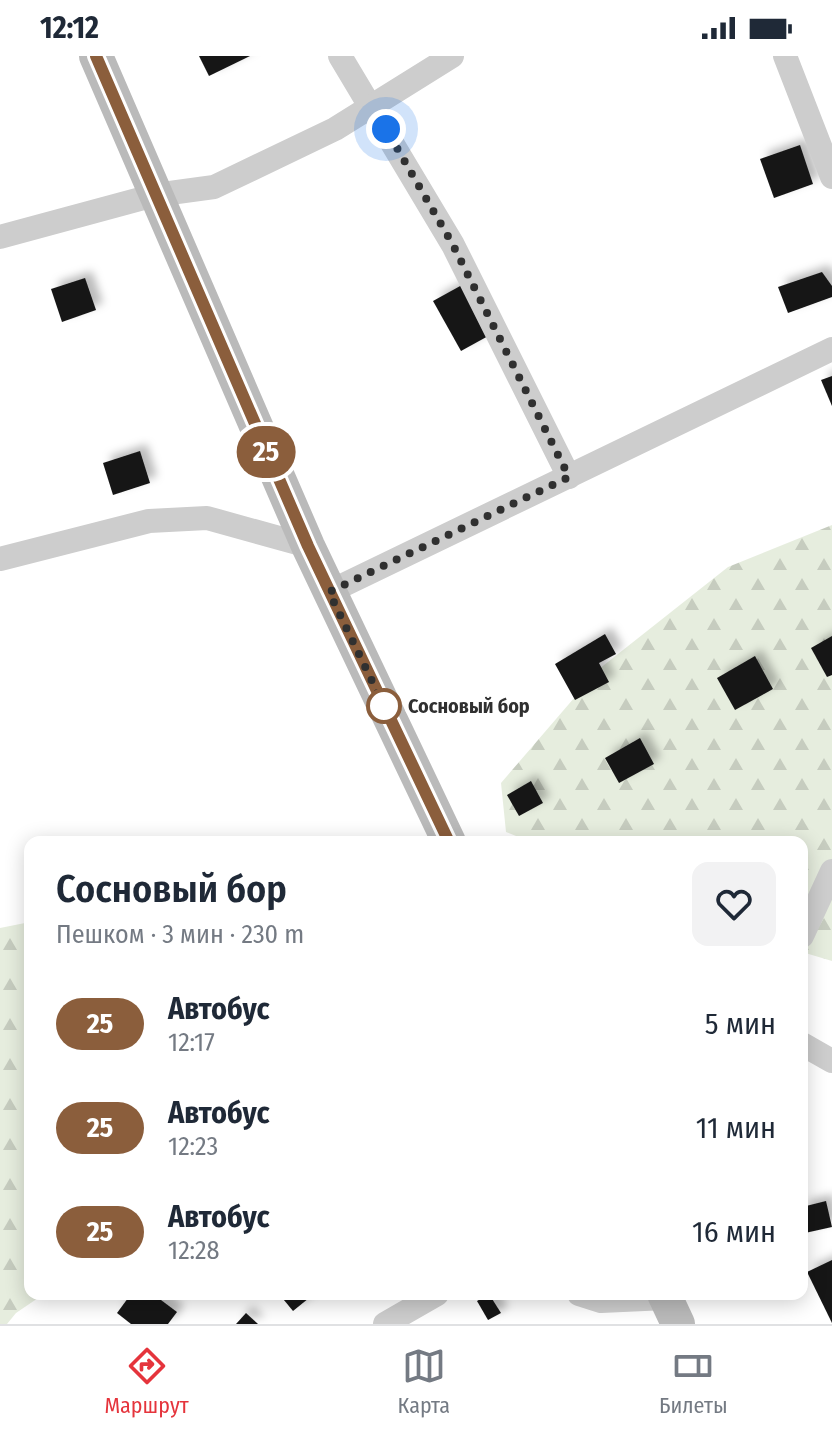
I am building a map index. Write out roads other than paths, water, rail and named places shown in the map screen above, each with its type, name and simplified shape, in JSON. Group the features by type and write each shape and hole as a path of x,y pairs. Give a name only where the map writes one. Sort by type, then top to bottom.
{"main road":[{"path":"96,56 308,546 446,836"}],"street":[{"path":"340,56 453,245 569,477"},
{"path":"0,237 155,195 214,187 335,129 452,56"},
{"path":"785,56 832,177"},
{"path":"329,592 832,349"},
{"path":"0,559 149,521 207,518 308,546"},
{"path":"808,923 832,871"},
{"path":"808,1047 832,1061"},
{"path":"385,1324 427,1300"},
{"path":"592,1306 670,1305"}],"place":[{"name":"Сосновый бор","path":"384,706"}]}
